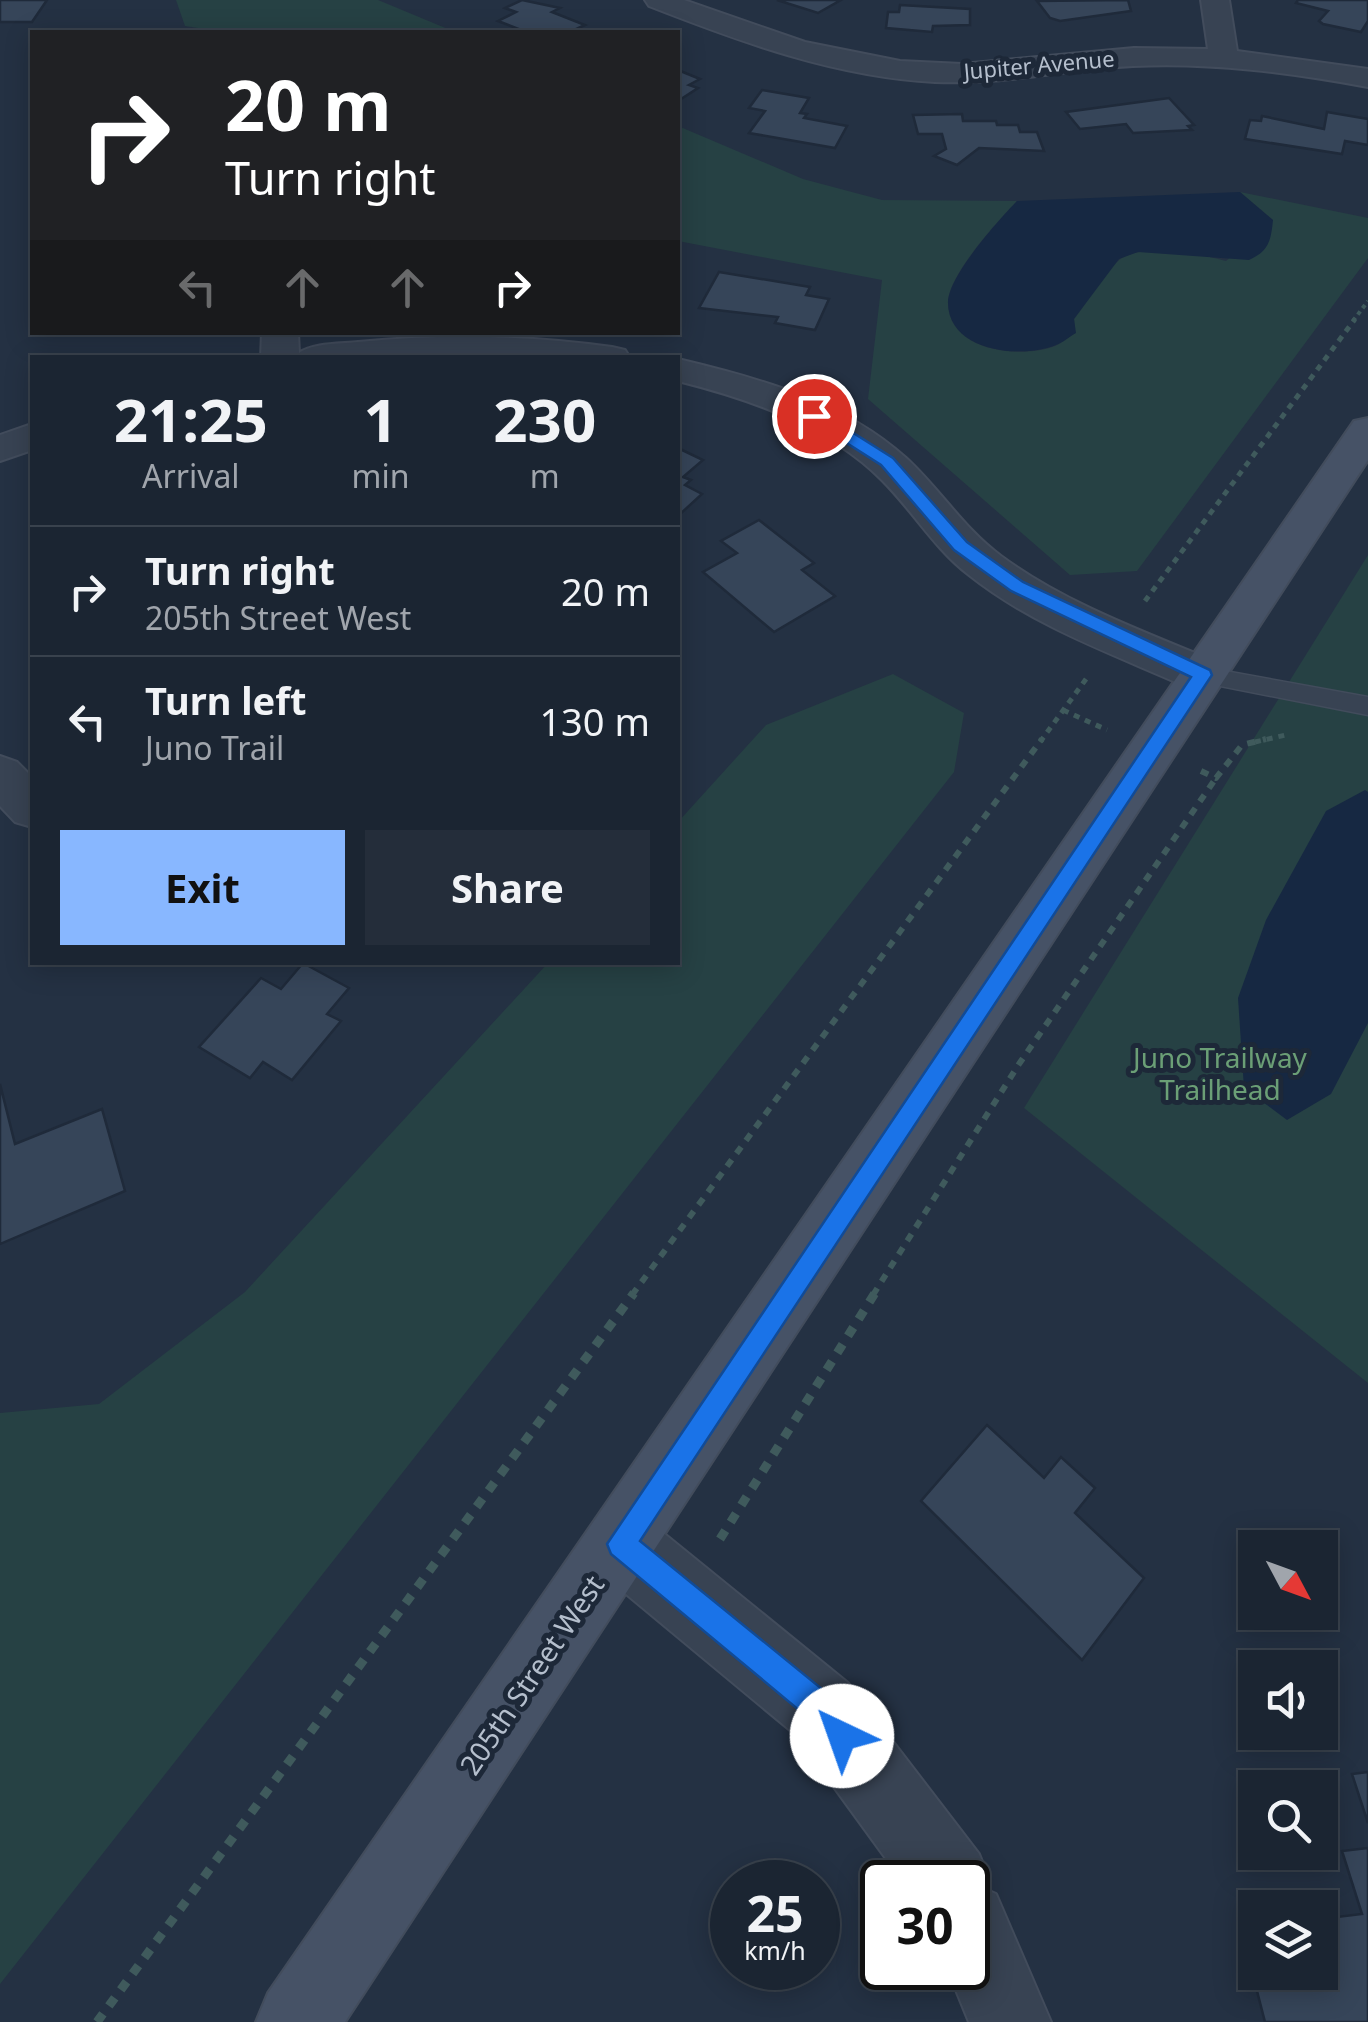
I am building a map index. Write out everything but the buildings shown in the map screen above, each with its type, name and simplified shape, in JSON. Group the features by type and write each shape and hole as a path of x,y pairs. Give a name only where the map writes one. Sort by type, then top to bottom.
{"street":[{"name":"Jupiter Avenue","path":"659,0 796,51 880,68 994,72 1134,58 1224,58 1368,78"},
{"path":"1214,0 1224,58"},
{"path":"340,355 401,348 480,346 595,355"},
{"path":"680,371 788,403 840,429 887,462 960,546 1017,586 1203,675"},
{"name":"205th Street West","path":"297,2022 1368,430"},
{"path":"0,449 30,437"},
{"path":"0,775 30,806"},
{"path":"621,1544 822,1709 934,1860"},
{"path":"990,1974 1010,2022"}],"lane":[{"path":"1203,675 1368,706"}],"path":[{"path":"97,2022 1368,302"},
{"path":"684,1596 1019,1064 1216,778"}],"green space":[{"path":"176,0 378,0 450,30 211,30 185,26"},
{"path":"680,127 803,179 882,200 1017,201 975,249 956,278 948,303 951,319 960,332 973,342 1006,351 1041,350 1075,333 1074,319 1100,282 1127,255 1170,251 1226,261 1273,220 1240,192 1368,218 1368,258 1137,571 1070,575 868,399 882,280 680,241"},
{"name":"Juno Trailway Trailhead","path":"1368,555 1368,1383 1024,1108"},
{"path":"893,674 964,713 954,772 0,1984 0,1413 99,1404 245,1292 546,965 680,965 680,820 766,725"}],"water":[{"path":"1240,192 1273,220 1268,244 1261,253 1249,260 1138,252 1119,259 1074,319 1076,333 1058,344 1024,351 989,348 973,342 951,319 948,303 956,278 975,249 1017,201"},
{"path":"1365,790 1368,1023 1331,1094 1287,1120 1244,1088 1238,998 1266,920 1326,811"}],"route":[{"path":"814,416 887,462 960,546 1017,586 1203,675 621,1544 822,1709 842,1736"}]}
